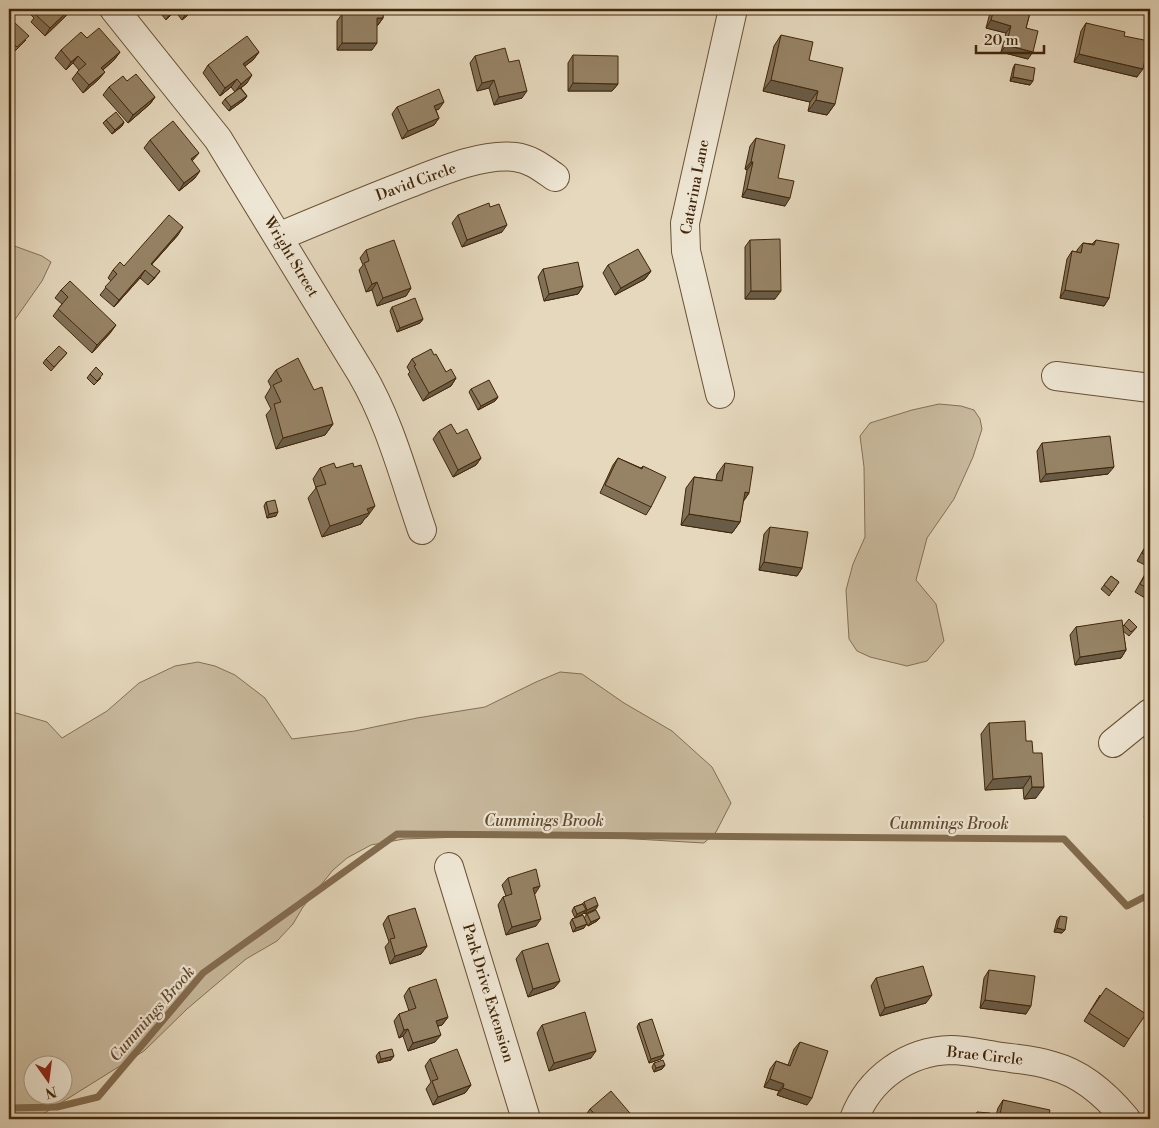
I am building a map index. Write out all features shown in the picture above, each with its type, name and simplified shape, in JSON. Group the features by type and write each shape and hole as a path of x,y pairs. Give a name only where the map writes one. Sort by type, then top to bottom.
{"street":[{"name":"Wright Street","path":"114,9 218,139 371,390 386,424 422,530"},
{"name":"Catarina Lane","path":"720,394 690,270 684,237 685,223 733,9"},
{"name":"David Circle","path":"278,237 426,177 483,160 507,157 525,159 536,163 555,177"},
{"path":"1056,376 1150,388"},
{"path":"1113,743 1150,713"},
{"name":"Park Drive Extension","path":"449,868 526,1119"},
{"name":"Brae Circle","path":"854,1119 866,1095 890,1070 905,1061 921,1055 952,1050 1032,1061 1066,1070 1097,1090 1126,1119"}],"shaded area":[{"path":"9,244 42,256 51,262 42,281 9,328"},
{"path":"939,404 961,406 974,410 980,419 982,429 973,457 954,499 927,538 916,580 936,604 944,641 927,661 907,666 870,657 857,651 849,639 846,590 853,564 865,537 864,467 860,436 870,423"},
{"path":"198,662 215,666 235,675 265,698 292,739 355,731 417,718 485,707 560,672 582,674 624,703 672,731 712,767 731,803 716,832 704,843 548,834 404,839 371,845 347,858 333,870 303,907 293,924 277,941 246,959 187,1009 144,1051 72,1096 72,1056 22,1056 22,1106 56,1106 35,1119 9,1119 9,711 47,722 62,738 107,711 139,683 175,666"}],"building":[{"path":"38,9 70,9 50,28 36,15 40,11"},
{"path":"363,9 383,9 383,18 377,18 377,43 342,43 342,14 363,14"},
{"path":"994,9 1031,9 1026,28 1038,31 1033,52 1006,45 1011,26 991,20"},
{"path":"14,22 29,36 17,47 9,39 9,27"},
{"path":"1086,23 1125,32 1124,36 1149,41 1143,69 1079,54"},
{"path":"99,28 120,52 101,68 105,72 89,85 77,72 86,64 78,56 71,62 61,50 81,32 87,38"},
{"path":"781,35 813,42 809,60 843,68 835,104 816,100 818,91 771,80"},
{"path":"247,36 259,52 243,64 252,75 241,84 237,79 225,88 208,65"},
{"path":"505,48 509,62 519,60 527,91 499,97 494,80 482,83 475,56"},
{"path":"573,55 618,56 618,84 573,83"},
{"path":"1015,64 1035,68 1033,81 1013,77"},
{"path":"136,74 155,97 133,115 109,87 123,76 127,81"},
{"path":"240,88 247,96 231,107 225,99"},
{"path":"439,89 444,102 434,106 439,118 408,131 397,107"},
{"path":"116,112 124,122 115,130 106,120"},
{"path":"173,121 199,153 191,159 200,171 184,183 150,140"},
{"path":"756,138 785,145 778,178 794,181 790,198 747,189"},
{"path":"489,203 490,207 499,204 507,225 467,240 458,215"},
{"path":"169,215 183,227 151,264 160,271 154,278 145,270 119,300 105,287 117,274 113,270 120,262 124,266"},
{"path":"780,239 781,291 751,291 750,240"},
{"path":"394,240 411,288 383,298 377,282 372,284 364,263 369,261 366,250"},
{"path":"1096,240 1119,244 1109,298 1065,290 1072,251 1081,253 1083,243 1094,245"},
{"path":"638,249 651,271 621,288 608,265"},
{"path":"578,262 583,286 549,294 543,269"},
{"path":"70,281 116,325 97,345 58,309 68,297 61,290"},
{"path":"415,298 423,319 400,328 392,307"},
{"path":"59,346 67,353 54,367 46,359"},
{"path":"431,349 446,372 451,369 456,378 429,393 412,359"},
{"path":"298,358 314,390 322,387 333,424 283,438 274,404 281,402 273,385 282,381 276,370"},
{"path":"96,367 103,374 97,381 90,374"},
{"path":"489,380 498,397 481,406 471,389"},
{"path":"451,424 457,434 467,429 481,458 458,470 439,431"},
{"path":"1110,436 1114,467 1046,474 1042,443"},
{"path":"618,458 642,469 643,466 666,477 651,507 605,485"},
{"path":"334,463 336,468 353,463 354,467 361,465 375,506 367,509 369,513 330,526 316,487 326,484 320,468"},
{"path":"725,463 753,467 749,493 745,492 740,522 689,514 694,477 722,481"},
{"path":"275,500 278,512 269,514 266,502"},
{"path":"770,527 808,532 802,568 764,562"},
{"path":"1150,539 1150,558 1142,553"},
{"path":"1150,566 1150,590 1140,584"},
{"path":"1111,576 1119,582 1112,592 1104,585"},
{"path":"1129,619 1137,627 1131,632 1124,625"},
{"path":"1122,620 1126,650 1080,657 1076,627"},
{"path":"1025,721 1026,741 1032,741 1033,753 1042,753 1044,787 1032,787 1031,776 993,779 989,723"},
{"path":"536,869 540,886 533,888 541,919 512,927 503,897 512,894 508,878"},
{"path":"595,897 598,905 587,910 584,902"},
{"path":"583,904 586,910 577,914 574,907"},
{"path":"415,908 427,946 395,956 390,939 395,938 388,916"},
{"path":"596,910 600,918 591,922 587,914"},
{"path":"583,915 587,924 576,928 572,919"},
{"path":"1060,916 1067,917 1065,930 1057,928"},
{"path":"548,943 560,981 533,989 522,951"},
{"path":"923,966 932,995 885,1008 876,978"},
{"path":"989,970 1035,976 1031,1006 985,1000"},
{"path":"436,979 448,1017 436,1021 441,1035 413,1043 408,1029 404,1030 399,1014 416,1008 409,988"},
{"path":"1106,988 1146,1014 1129,1039 1089,1013"},
{"path":"585,1012 596,1051 554,1063 542,1025"},
{"path":"652,1019 664,1055 651,1059 639,1023"},
{"path":"800,1042 828,1051 812,1098 783,1088 784,1084 770,1079 776,1061 790,1066"},
{"path":"392,1049 394,1056 381,1059 379,1052"},
{"path":"457,1049 471,1085 438,1097 432,1081 438,1079 430,1059"},
{"path":"663,1060 665,1065 656,1068 654,1063"},
{"path":"611,1091 635,1119 599,1119 590,1109"},
{"path":"1003,1100 1050,1110 1048,1119 999,1119"},
{"path":"977,1112 990,1113 989,1119 977,1119"}],"waterway":[{"name":"Cummings Brook","path":"9,1108 57,1107 98,1097 203,973 397,834 1064,839 1127,906 1150,894"}]}
